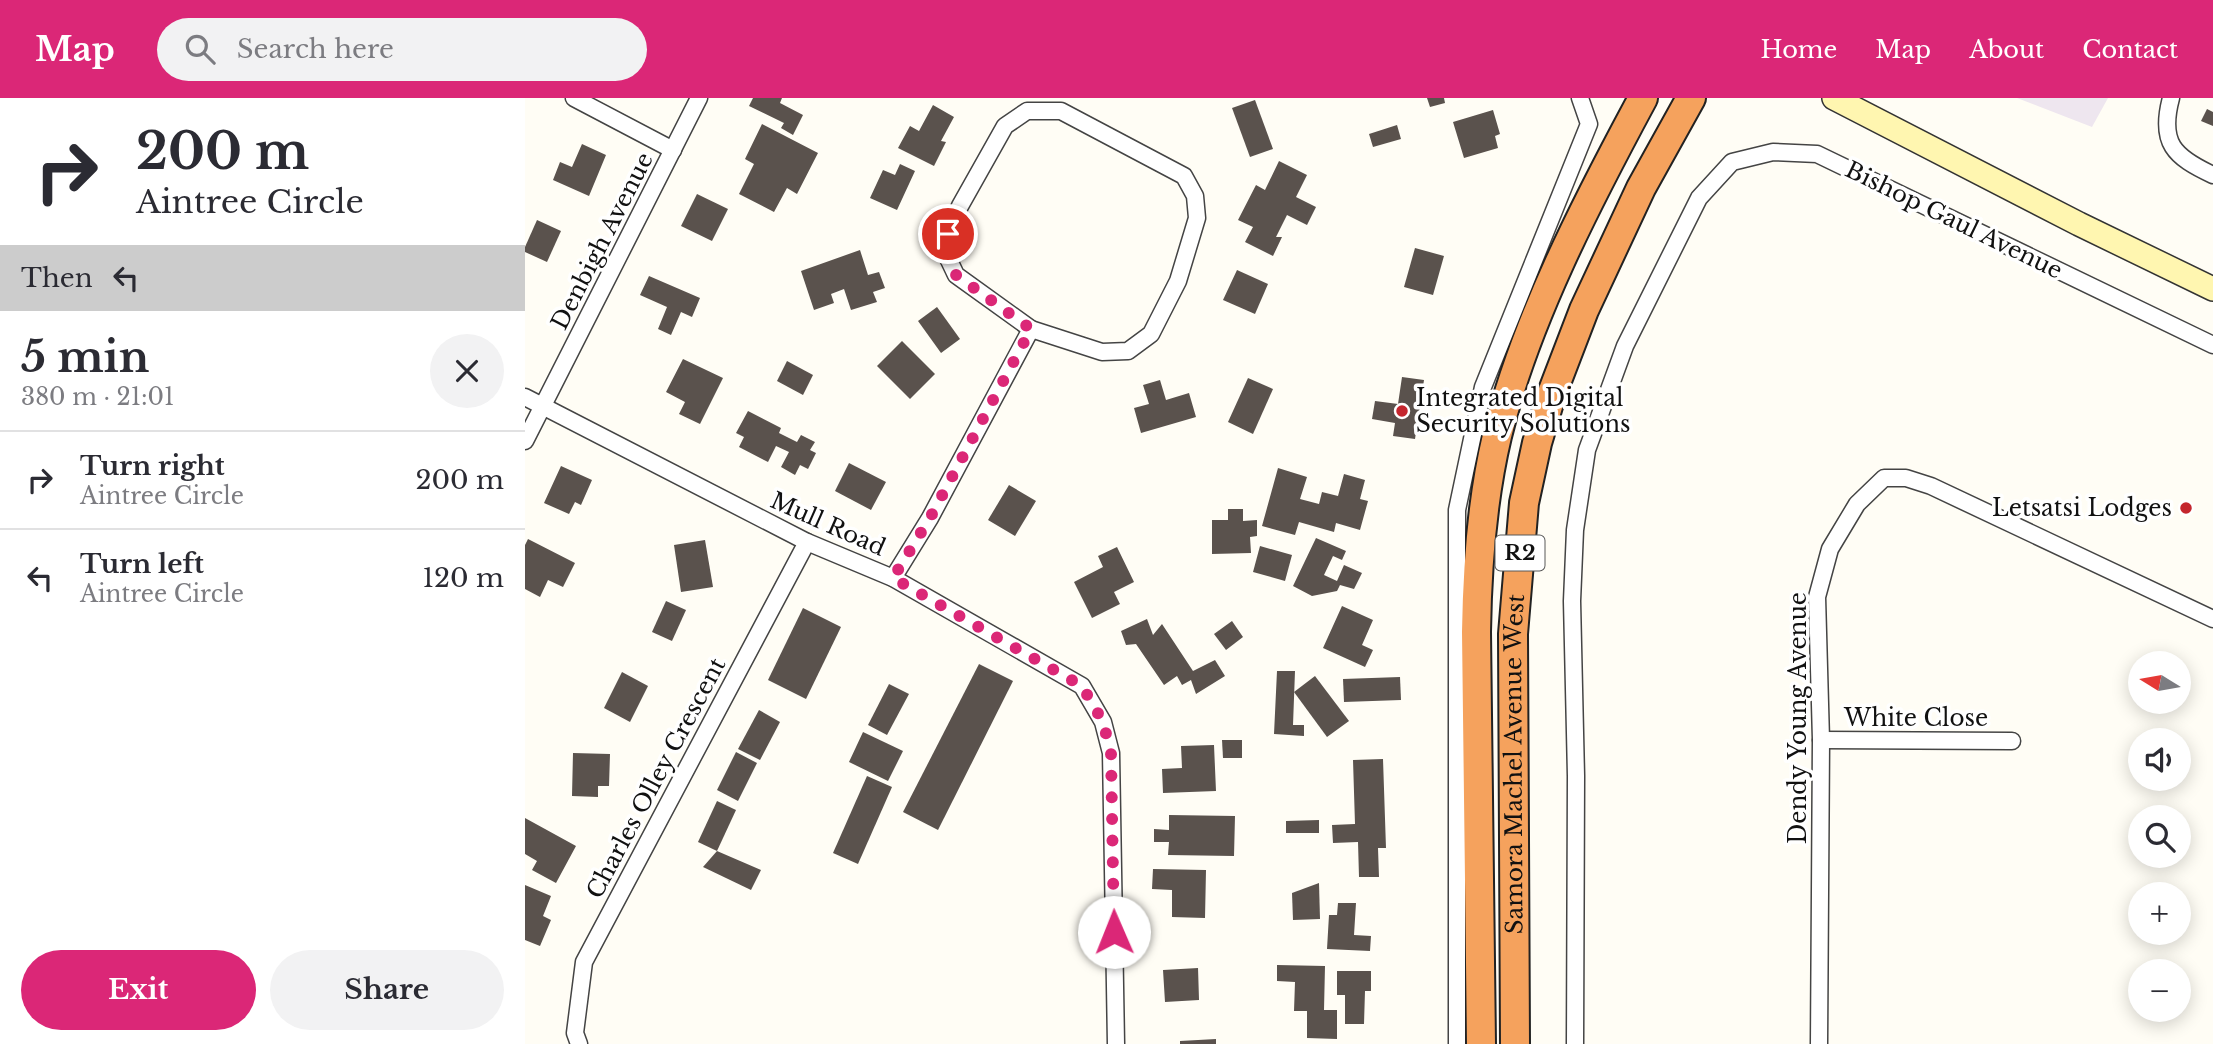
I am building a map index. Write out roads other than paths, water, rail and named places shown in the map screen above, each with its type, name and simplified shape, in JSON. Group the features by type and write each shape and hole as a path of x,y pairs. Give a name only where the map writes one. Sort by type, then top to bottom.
{"highway":[{"path":"1624,133 1625,98"},
{"name":"Samora Machel Avenue West","path":"1481,1044 1476,632 1477,575 1489,476 1497,436 1528,339 1560,265 1643,98"},
{"name":"Samora Machel Avenue West","path":"1515,1044 1513,634 1524,503 1551,396 1584,310 1641,188 1696,101"}],"main road":[{"path":"1834,98 2078,224 2213,289"}],"street":[{"path":"574,98 673,150"},
{"name":"Denbigh Avenue","path":"525,441 699,98"},
{"path":"1457,1044 1457,510 1483,387 1589,124 1580,98"},
{"path":"2171,98 2167,114 2168,139 2185,162 2213,175"},
{"path":"1027,111 1061,111 1184,176 1195,196 1197,218 1178,281 1151,334 1128,351 1102,352 1031,329 956,275 947,256 948,234 960,206 1005,125 1027,111"},
{"name":"Bishop Gaul Avenue","path":"1575,1044 1576,776 1572,601 1576,530 1587,450 1625,346 1699,198 1732,162 1773,152 1817,154 2213,345"},
{"path":"893,578 930,518 1031,329"},
{"name":"Mull Road","path":"525,397 807,542 893,578 1082,686 1103,722 1111,753 1116,1044"},
{"name":"Dendy Young Avenue","path":"1819,1044 1821,740 1817,597 1830,548 1857,504 1884,478 1906,478 1931,486 2213,619"},
{"name":"Charles Olley Crescent","path":"579,1044 575,1033 584,962 807,542"},
{"name":"White Close","path":"1821,740 2012,741"}],"place":[{"name":"Integrated Digital Security Solutions","path":"1402,411"},
{"name":"Letsatsi Lodges","path":"2186,508"}]}
